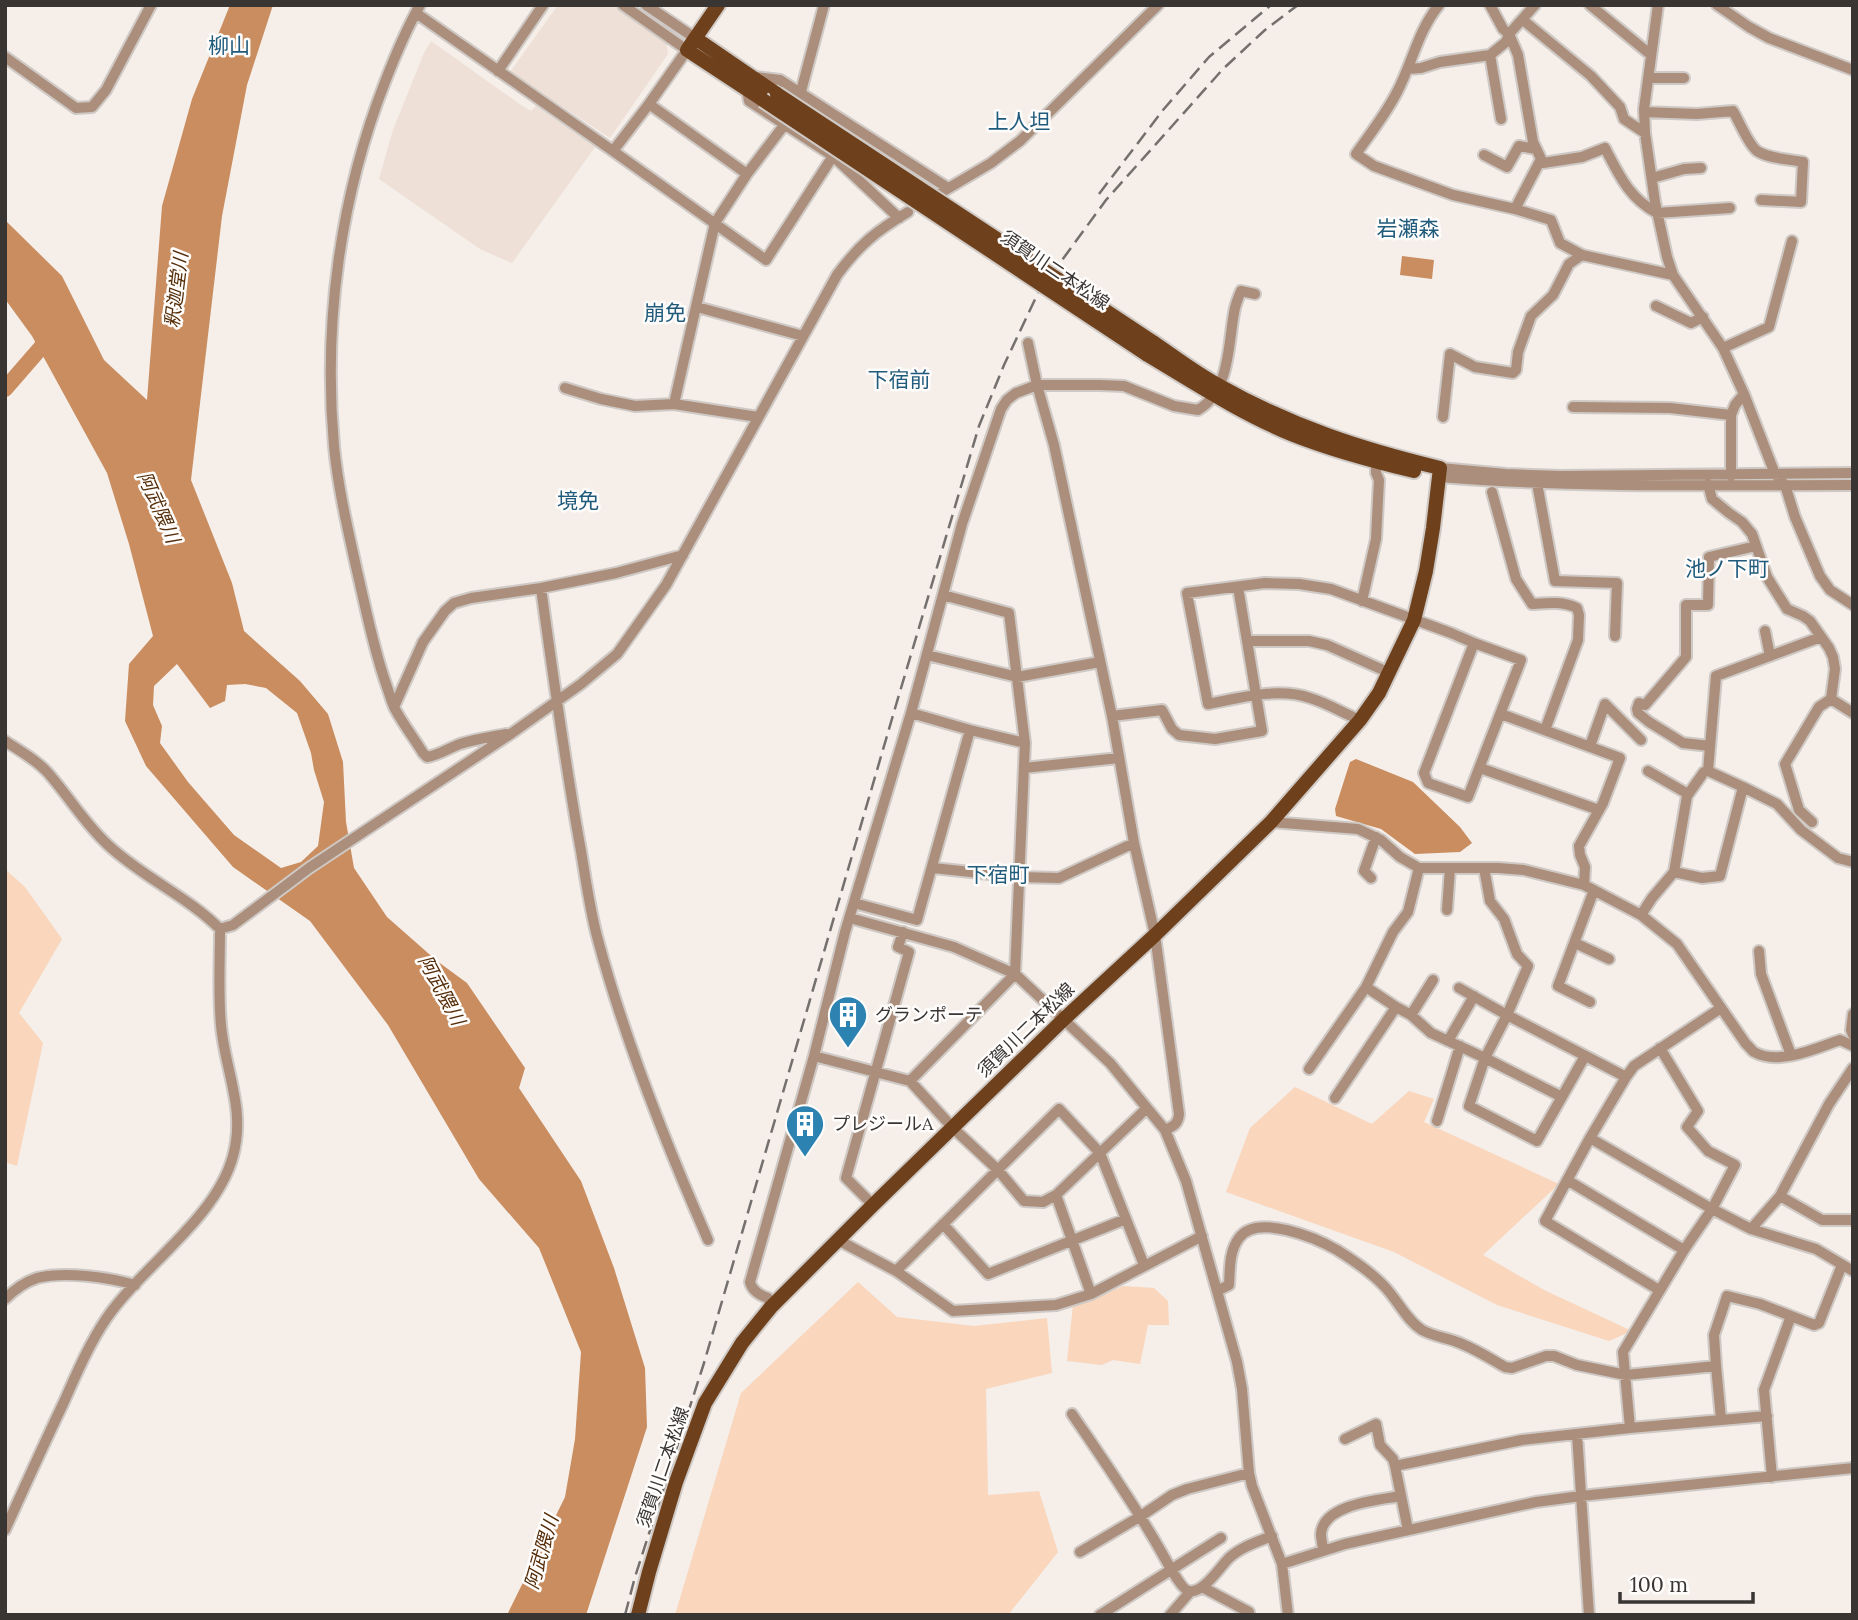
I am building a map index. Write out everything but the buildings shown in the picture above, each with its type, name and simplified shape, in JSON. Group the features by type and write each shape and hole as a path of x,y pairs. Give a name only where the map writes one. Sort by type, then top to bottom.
{"main road":[{"path":"691,44 718,5"},
{"name":"須賀川二本松線","path":"691,44 724,64 728,77 777,94 1149,348"},
{"name":"須賀川二本松線","path":"691,44 749,83 763,100 1217,391 1290,433 1377,463 1439,472"},
{"name":"須賀川二本松線","path":"1217,391 1295,424 1439,472"},
{"name":"須賀川二本松線","path":"638,1615 676,1482 705,1403 742,1343 771,1307 873,1205 1271,822 1360,720 1379,693 1414,620 1428,560 1439,472"}],"street":[{"path":"5,57 76,108 92,107 106,90 151,5"},
{"path":"498,71 543,5"},
{"path":"623,5 691,44"},
{"path":"646,5 672,15 671,22 691,44"},
{"path":"220,929 233,925 309,868 512,733 581,684 617,654 660,595 837,275 867,239 904,215 833,156 749,101 749,83 779,80 945,190 991,163 1020,141 1158,5"},
{"path":"1438,5 1420,35 1395,96 1356,153 1374,166 1453,195 1551,220 1560,243 1582,255 1673,275"},
{"path":"1490,5 1503,29 1509,34 1518,55 1533,142 1543,163 1582,157 1605,148 1625,187 1648,209 1657,213 1730,208"},
{"path":"1408,69 1490,55 1506,42 1509,34 1535,5"},
{"path":"1590,5 1651,55"},
{"path":"1658,5 1644,112 1644,133 1667,257 1673,275 1723,348 1775,474 1785,485 1819,576 1830,590 1853,606"},
{"path":"1717,5 1769,38 1853,70"},
{"path":"800,95 821,7"},
{"path":"512,733 469,741 435,756 427,757 423,754 394,707 376,657 344,513 334,448 331,406 332,341 339,251 350,190 374,111 407,28 418,9 498,71 766,260 833,156"},
{"path":"659,10 669,29 691,44"},
{"path":"1523,20 1591,76 1620,107 1624,119 1644,133"},
{"path":"613,151 691,44"},
{"path":"1490,55 1501,119"},
{"path":"1648,78 1684,78"},
{"path":"649,104 747,174"},
{"path":"1644,112 1696,114 1733,111 1757,151 1803,162 1801,202 1761,200"},
{"path":"674,404 715,223 747,174 785,124"},
{"path":"1484,155 1507,167 1519,146 1538,154"},
{"path":"1515,209 1538,154"},
{"path":"1652,178 1684,169 1701,168"},
{"path":"1723,348 1769,327 1792,241"},
{"path":"1443,417 1450,354 1475,368 1513,373 1531,316 1553,295 1569,264 1582,255"},
{"path":"771,1307 768,1298 761,1296 751,1287 750,1282 854,903 911,713 975,482 1001,409 1016,393 1037,385 1100,384 1124,386 1174,406 1198,411 1207,405 1217,391 1227,365 1234,310 1241,291 1255,294"},
{"path":"1656,306 1691,323 1703,317"},
{"path":"697,307 803,336"},
{"path":"1028,343 1054,445 1112,716 1134,843 1155,934 1179,1114 1178,1122 1165,1130"},
{"path":"565,388 635,406 674,404 758,417"},
{"path":"1731,475 1731,415 1744,394"},
{"path":"1573,407 1670,408 1731,415"},
{"path":"1362,601 1376,539 1379,480 1376,473 1377,463"},
{"path":"1439,472 1561,476 1853,475"},
{"path":"1439,472 1537,483 1853,485"},
{"path":"1537,483 1555,581 1618,583 1615,636"},
{"path":"1707,484 1713,499 1742,522 1752,534 1767,577 1787,609 1810,621 1833,657 1835,669 1831,699 1819,707 1785,764 1799,810 1812,822"},
{"path":"1492,492 1516,579 1532,604 1569,605 1577,608 1579,615 1578,640 1545,730"},
{"path":"1710,746 1683,743 1649,722 1638,713 1637,707 1639,702 1645,705 1686,657 1686,605 1708,605 1709,556 1756,546"},
{"path":"394,707 423,642 454,603 616,573 683,555"},
{"path":"1360,720 1311,698 1292,694 1258,695 1208,704 1187,593 1265,583 1331,589 1521,660 1468,797 1428,783 1424,773 1474,643"},
{"path":"1112,716 1162,710 1172,729 1178,734 1215,739 1262,731 1238,587"},
{"path":"541,588 556,700 597,938 636,1063 708,1240"},
{"path":"910,1081 1014,974 1025,743 1009,613 943,595"},
{"path":"1765,631 1770,656"},
{"path":"1708,771 1716,676 1821,637"},
{"path":"1247,641 1309,641 1327,645 1390,673"},
{"path":"927,655 1017,677 1100,662"},
{"path":"1831,699 1853,713"},
{"path":"1590,746 1605,704 1641,740"},
{"path":"911,713 1025,743"},
{"path":"1502,714 1620,758 1603,803 1579,846 1589,887 1574,943 1558,986 1590,1002"},
{"path":"854,903 917,920 970,730"},
{"path":"5,741 47,772 108,845 204,913 220,929 220,1022 237,1108 233,1158 219,1188 199,1216 107,1318 89,1346 5,1530"},
{"path":"1024,768 1119,758"},
{"path":"1480,768 1599,810"},
{"path":"1648,771 1688,794"},
{"path":"1708,771 1777,804 1801,830 1838,858 1853,862"},
{"path":"1641,915 1674,872 1688,794 1704,772 1708,771"},
{"path":"1674,872 1702,878 1720,876 1743,787"},
{"path":"1271,822 1358,829 1376,837 1400,857 1419,868 1524,870 1589,887 1641,915 1677,944 1754,1052 1771,1056 1791,1055 1840,1040 1853,1046"},
{"path":"1371,878 1364,871 1376,837"},
{"path":"933,868 1018,877 1059,878 1134,843"},
{"path":"1309,1069 1366,987 1393,932 1408,912 1419,868"},
{"path":"1447,910 1450,868"},
{"path":"1485,868 1490,901 1504,919 1517,954 1528,966 1485,1058 1469,1106 1536,1141 1585,1056"},
{"path":"850,918 954,947 1014,974 1110,1063 1165,1130 1186,1181 1237,1362 1249,1474 1282,1564 1288,1615"},
{"path":"873,1205 846,1178 909,951 898,947 903,932"},
{"path":"1574,943 1609,960"},
{"path":"1759,951 1760,974 1791,1055"},
{"path":"1411,1015 1433,980"},
{"path":"1366,987 1411,1015 1430,1032 1562,1097"},
{"path":"1459,988 1626,1077"},
{"path":"1448,1041 1474,996"},
{"path":"1335,1098 1396,1007"},
{"path":"1659,1290 1545,1222 1590,1138 1634,1066 1721,1008"},
{"path":"1853,1014 1853,1035"},
{"path":"1437,1121 1460,1046"},
{"path":"1630,1428 1623,1352 1659,1290 1712,1209 1735,1165 1708,1151 1687,1126 1698,1111 1660,1048"},
{"path":"814,1056 910,1081 953,1128 998,1170 1024,1201 1043,1202 1056,1195 1147,1108"},
{"path":"1751,1229 1780,1196 1829,1104 1853,1068"},
{"path":"896,1272 1059,1109 1100,1153 1144,1265"},
{"path":"1590,1138 1751,1229 1816,1249 1853,1271"},
{"path":"1567,1180 1684,1250"},
{"path":"1056,1195 1091,1294"},
{"path":"1780,1196 1822,1220 1853,1220"},
{"path":"943,1224 988,1274 1126,1219"},
{"path":"1216,1292 1229,1285 1232,1253 1239,1238 1249,1230 1271,1226 1316,1240 1338,1251 1385,1287 1422,1330 1462,1344 1505,1367 1512,1368 1546,1356 1626,1375 1716,1366"},
{"path":"838,1240 896,1272 953,1311 1056,1305 1091,1294 1202,1236"},
{"path":"1721,1419 1714,1335 1727,1296 1760,1304 1814,1325 1819,1324 1842,1265"},
{"path":"5,1300 24,1284 40,1277 97,1276 135,1285"},
{"path":"1772,1477 1764,1390 1791,1316"},
{"path":"1072,1414 1141,1516 1171,1569 1185,1590 1190,1592"},
{"path":"1395,1466 1522,1440 1767,1416"},
{"path":"1345,1439 1376,1424 1380,1446 1393,1459 1409,1530"},
{"path":"1577,1434 1589,1615"},
{"path":"1282,1564 1345,1544 1536,1502 1853,1468"},
{"path":"1080,1552 1172,1495 1249,1474"},
{"path":"1324,1551 1321,1532 1329,1518 1351,1504 1401,1496"},
{"path":"1175,1613 1190,1592 1202,1587 1229,1558 1244,1547 1272,1536"},
{"path":"1100,1615 1221,1538"},
{"path":"1202,1587 1249,1612 1248,1615"}],"shaded area":[{"path":"558,5 614,5 666,40 668,54 610,138 510,72"},
{"path":"431,41 521,105 531,111 536,106 595,147 512,263 480,249 379,179 393,130"},
{"path":"5,869 25,887 62,939 19,1013 43,1043 17,1166 5,1162"},
{"path":"1295,1087 1372,1124 1409,1091 1434,1099 1424,1122 1559,1184 1483,1255 1544,1290 1632,1331 1609,1341 1497,1305 1394,1252 1226,1192 1250,1128"},
{"path":"858,1282 897,1317 974,1326 1047,1318 1052,1373 986,1389 988,1495 1039,1491 1058,1552 1008,1615 675,1615 741,1393"},
{"path":"1123,1286 1154,1288 1168,1301 1169,1325 1148,1325 1140,1364 1113,1360 1102,1365 1067,1361 1073,1305 1095,1299"}],"water":[{"path":"230,5 273,5 247,85 222,216 191,480 232,583 244,631 300,681 328,714 343,762 346,822 354,868 387,917 437,961 467,983 525,1068 519,1088 581,1181 614,1268 645,1368 647,1427 586,1615 507,1615 565,1497 575,1439 581,1352 539,1248 479,1179 388,1025 310,921 233,867 146,766 125,721 129,664 153,636 129,544 107,473 32,336 5,299 5,220 62,276 104,360 147,400 162,206 192,99","holes":["177,664 210,708 225,701 227,685 245,684 266,688 297,713 324,802 318,846 301,862 281,868 234,835 188,782 160,743 162,726 153,705 154,686"]},
{"path":"1402,256 1434,260 1432,279 1400,275"},
{"path":"1356,759 1413,782 1460,827 1472,843 1460,852 1415,854 1381,829 1336,816 1335,809 1350,762"}],"waterway":[{"path":"5,389 51,336"}],"railway":[{"path":"1099,194 1163,110 1209,57 1271,5"},
{"path":"625,1615 704,1363 979,426 1004,365 1038,293 1106,200 1223,69 1265,30 1298,5"}],"place":[{"name":"グランポーテ","path":"848,1049"},
{"name":"プレジールA","path":"805,1158"}],"district":[{"name":"柳山","path":"229,46"},
{"name":"上人坦","path":"1019,122"},
{"name":"岩瀬森","path":"1408,229"},
{"name":"崩免","path":"665,313"},
{"name":"下宿前","path":"899,380"},
{"name":"境免","path":"578,501"},
{"name":"池ノ下町","path":"1727,569"},
{"name":"下宿町","path":"998,875"}],"water label":[{"name":"釈迦堂川","path":"176,290"},
{"name":"阿武隈川","path":"159,507"},
{"name":"阿武隈川","path":"442,990"},
{"name":"阿武隈川","path":"541,1552"}]}
